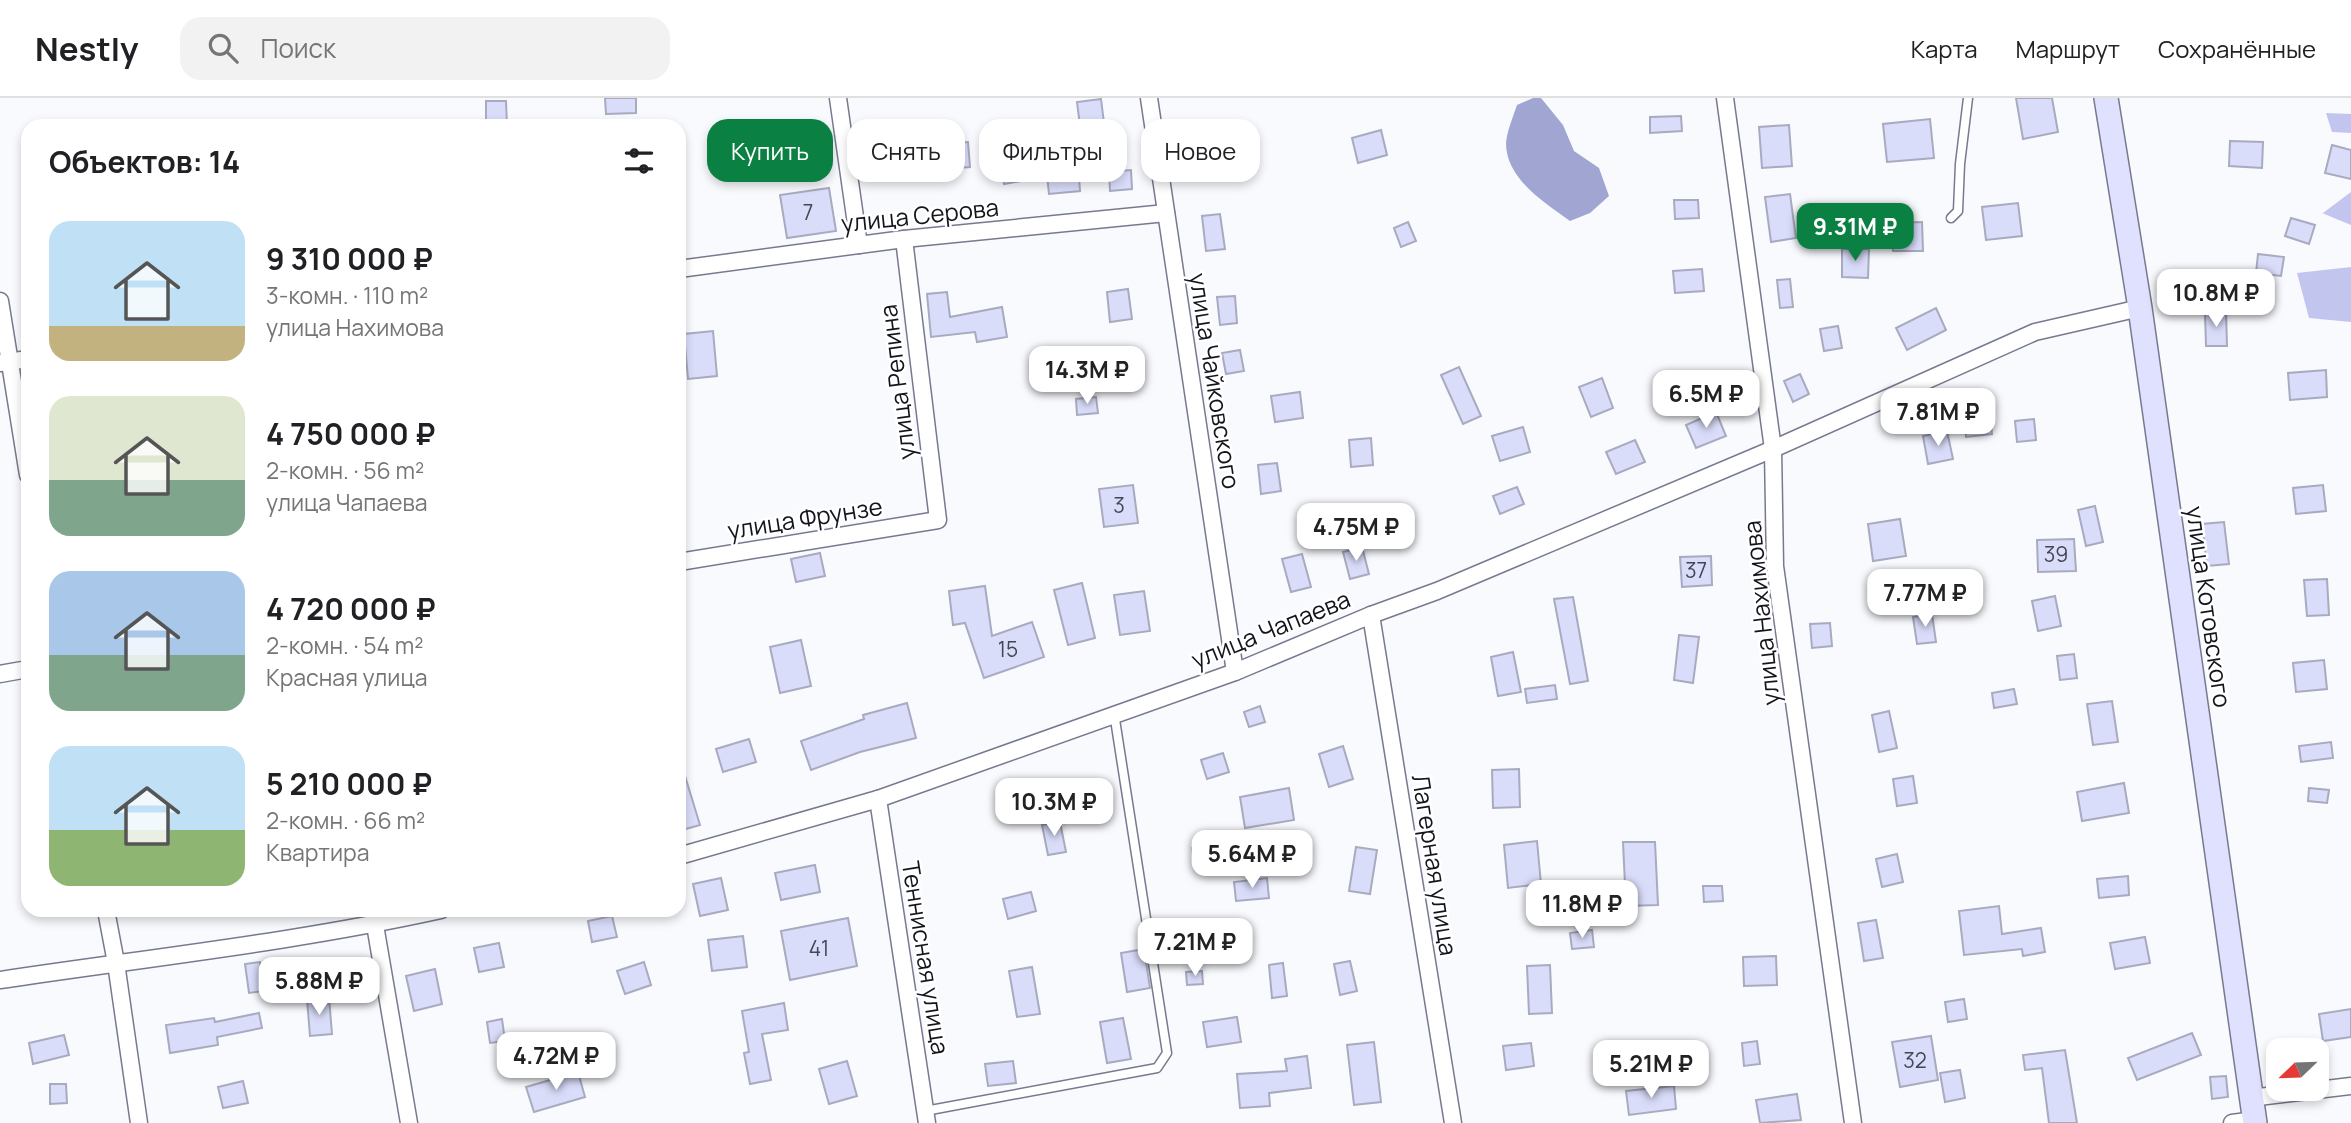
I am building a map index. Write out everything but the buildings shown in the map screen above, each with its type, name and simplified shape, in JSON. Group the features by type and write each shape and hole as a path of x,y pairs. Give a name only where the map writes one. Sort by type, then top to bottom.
{"main road":[{"name":"улица Котовского","path":"2106,98 2140,308 2248,1116"}],"street":[{"path":"838,98 859,245"},
{"name":"улица Чайковского","path":"1149,98 1235,671"},
{"name":"улица Нахимова","path":"1725,98 1773,449 1775,566 1853,1123"},
{"name":"улица Серова","path":"686,268 904,239 1166,213"},
{"name":"улица Репина","path":"904,239 938,520"},
{"path":"0,301 5,362 21,441"},
{"name":"улица Чапаева","path":"686,854 877,799 1235,671 1437,591 1773,449 2035,332 2140,308"},
{"name":"улица Фрунзе","path":"686,561 938,520"},
{"name":"Лагерная улица","path":"1371,615 1452,1123"},
{"path":"0,674 21,670"},
{"name":"Теннисная улица","path":"877,799 926,1117"},
{"path":"107,917 139,1123"},
{"path":"0,980 274,942 410,917"},
{"path":"375,925 409,1123"},
{"path":"2248,1116 2351,1086"}],"lane":[{"path":"1951,218 1958,211 1960,164 1968,98"},
{"path":"926,1117 1157,1068 1167,1053 1114,713"}],"shaded area":[{"path":"1533,98 1541,98 1563,125 1574,151 1599,168 1609,196 1590,213 1570,221 1528,188 1512,168 1508,156 1506,143 1517,105"},
{"path":"2326,113 2351,114 2351,133 2332,132"},
{"path":"2351,192 2351,225 2322,213 2323,213"},
{"path":"2351,267 2351,322 2309,318 2297,273"}]}
